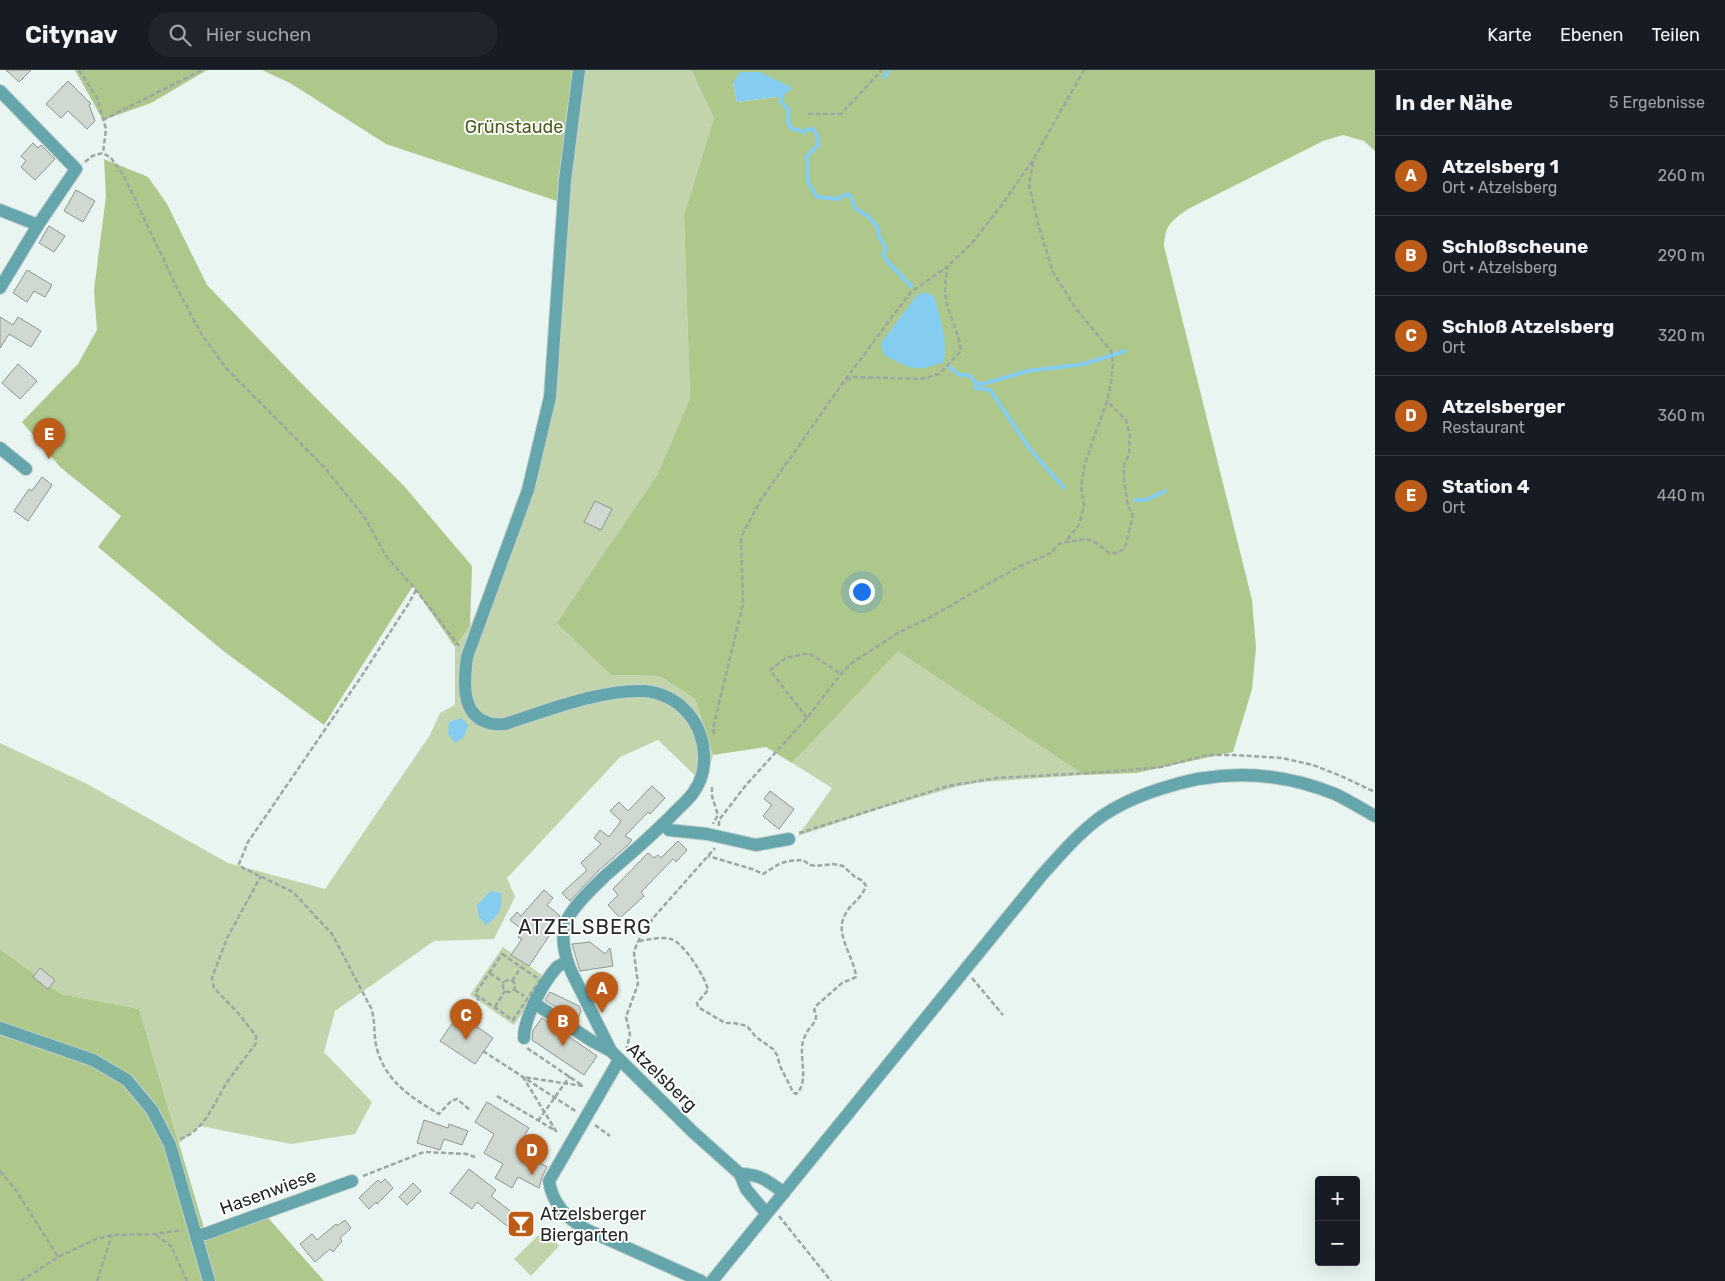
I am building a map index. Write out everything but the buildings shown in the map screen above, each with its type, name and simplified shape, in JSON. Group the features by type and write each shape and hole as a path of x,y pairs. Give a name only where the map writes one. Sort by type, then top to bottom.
{"street":[{"path":"467,657 528,490 550,397 565,180 580,70"},
{"path":"0,91 76,169 38,225 0,288"},
{"path":"0,210 38,225"},
{"path":"0,448 26,469"},
{"name":"Atzelsberg","path":"467,657 464,684 468,705 476,716 489,723 505,724 611,693 645,691 673,700 685,710 699,732 704,755 703,770 694,793 664,824 600,881 578,904 567,920 563,934 568,962 615,1056 740,1174 746,1189 769,1210"},
{"path":"712,1281 1042,875 1076,837 1100,817 1133,798 1185,780 1221,775 1258,775 1297,781 1336,795 1375,816"},
{"path":"664,824 669,830 712,835 756,844 789,839"},
{"path":"525,1043 524,1030 534,1004 558,966 568,962"},
{"path":"534,1004 615,1056 549,1181 551,1194 576,1224 700,1281"},
{"path":"0,1028 93,1060 127,1080 152,1110 170,1145 209,1281"},
{"path":"740,1174 762,1177 784,1193"},
{"name":"Hasenwiese","path":"196,1235 205,1234 352,1181"}],"path":[{"path":"78,70 97,98 106,129 102,153"},
{"path":"103,120 202,70"},
{"path":"808,114 841,114 882,70"},
{"path":"714,736 713,728 743,604 742,537 760,502 845,380 910,293 948,267 972,243 1001,206 1033,160 1084,70"},
{"path":"76,169 92,156 102,153 111,158 124,176 178,290 202,335 226,368 326,469 365,518 386,556 416,590 467,657"},
{"path":"1033,160 1029,184 1038,224 1053,272 1076,309 1111,351 1113,362 1112,383 1107,401 1085,462 1081,486 1084,506 1079,525 1065,542"},
{"path":"845,380 854,377 922,379 939,374 961,351 960,337 946,301 945,288 948,267"},
{"path":"712,835 720,820 746,785 807,718 853,662 898,633 925,620 1020,566 1051,553 1059,544 1088,540 1098,544 1109,553 1118,553 1126,548 1133,516 1128,506 1124,480 1124,465 1129,454 1130,436 1126,420 1107,401"},
{"path":"416,590 361,677 248,842 239,864 242,868 293,892 332,934 372,1008 375,1020 374,1034 377,1050 385,1069 399,1088 439,1114 451,1101 457,1099 471,1111"},
{"path":"807,718 770,670 786,658 809,653 842,674"},
{"path":"789,839 800,833 948,786 997,778 1161,767 1207,755 1282,758 1327,771 1375,792"},
{"path":"615,1056 627,1048 630,1034 626,1017 638,984 634,953 639,942 645,930 667,900 716,847 712,835 718,815 712,796 712,784"},
{"path":"639,942 668,938 678,943 702,974 707,984 708,990 699,999 698,1007 725,1023 747,1026 756,1037 773,1049 792,1092 796,1094 800,1091 803,1069 802,1049 807,1031 816,1020 817,1016 814,1010 817,1005 842,983 856,977 846,948 842,924 850,908 863,895 866,886 863,881 855,877 843,866 833,864 816,866 810,865 803,860 788,861 778,864 763,874 752,868 708,856"},
{"path":"170,1145 176,1140 190,1136 199,1128 228,1082 256,1043 256,1036 239,1014 214,988 212,978 227,938 262,876"},
{"path":"502,954 540,980 513,1020 475,994 490,973 502,954"},
{"path":"512,980 521,967"},
{"path":"965,969 1003,1016"},
{"path":"490,973 504,983"},
{"path":"504,983 506,980 512,980 516,984 515,990 509,993 505,991"},
{"path":"504,983 503,988 505,991"},
{"path":"494,1007 505,991"},
{"path":"464,1018 478,1000 478,996"},
{"path":"523,1077 583,1086 525,1043"},
{"path":"483,1051 610,1136"},
{"path":"538,1121 570,1076"},
{"path":"497,1096 556,1131 523,1077"},
{"path":"352,1181 424,1152 468,1154 475,1158"},
{"path":"0,1171 16,1190 58,1258"},
{"path":"769,1210 831,1281"},
{"path":"21,1281 58,1258 96,1239 112,1235 154,1234 186,1229 196,1235"},
{"path":"154,1234 171,1246 187,1281"},
{"path":"96,1281 112,1235"}],"green space":[{"path":"75,70 207,70 151,103 103,120"},
{"name":"Grünstaude","path":"262,70 582,70 560,202 386,144 290,83"},
{"path":"582,70 691,70 714,118 684,215 690,398 657,475 558,623 611,675 660,676 695,699 713,755 705,785 658,740 620,757 507,878 515,897 494,939 434,941 335,1011 324,1052 372,1102 355,1134 291,1144 200,1126 179,1143 139,1009 61,994 0,949 0,743 87,784 228,863 325,889 430,735 440,713 455,705 455,647 470,626 528,490 550,397"},
{"path":"691,70 1375,70 1375,151 1364,141 1343,135 1323,141 1188,209 1173,220 1166,233 1164,246 1252,600 1256,648 1252,689 1233,752 1136,773 1084,775 898,651 792,763 766,747 713,755 695,699 660,676 611,675 557,623 657,475 690,398 684,215 714,118","holes":["733,83 782,96 737,102"]},
{"path":"104,159 148,177 167,204 207,285 404,486 472,566 470,626 455,647 413,586 324,725 226,653 98,547 121,516 60,467 22,422 78,364 97,330 94,290 106,196"},
{"path":"898,650 1084,775 982,782 959,786 879,809 798,836 832,788 792,763"},
{"path":"503,947 546,978 514,1025 470,995"},
{"path":"0,949 61,994 139,1009 204,1228 262,1211 324,1281 0,1281"},
{"path":"545,1229 559,1246 531,1276 514,1259"}],"water":[{"path":"740,72 760,72 793,88 782,96 737,102 733,83"},
{"path":"924,292 934,296 941,320 945,345 944,362 926,368 912,368 883,354 881,343 917,295"},
{"path":"462,718 468,725 464,737 455,743 448,734 449,722"},
{"path":"491,891 501,893 501,903 497,915 486,925 479,917 477,905"}],"waterway":[{"path":"884,77 889,70"},
{"path":"777,95 782,96 781,101 789,111 788,122 792,129 804,132 813,129 817,135 818,145 807,156 808,182 817,197 839,199 844,195 850,195 856,209 868,216 878,228 879,236 886,248 883,255 911,286"},
{"path":"949,367 960,375 969,375 976,383 982,384 1028,371 1084,364 1125,351"},
{"path":"976,383 975,388 990,390 1030,449 1064,488"},
{"path":"1135,500 1146,500 1165,491"}],"place":[{"name":"Station 4","path":"49,459"},
{"name":"Atzelsberg 1","path":"602,1013"},
{"name":"Schloß Atzelsberg","path":"466,1040"},
{"name":"Schloßscheune","path":"563,1046"},
{"name":"Atzelsberger","path":"532,1175"},
{"name":"Atzelsberger Biergarten","path":"521,1224"}],"district":[{"name":"ATZELSBERG","path":"585,927"}]}
